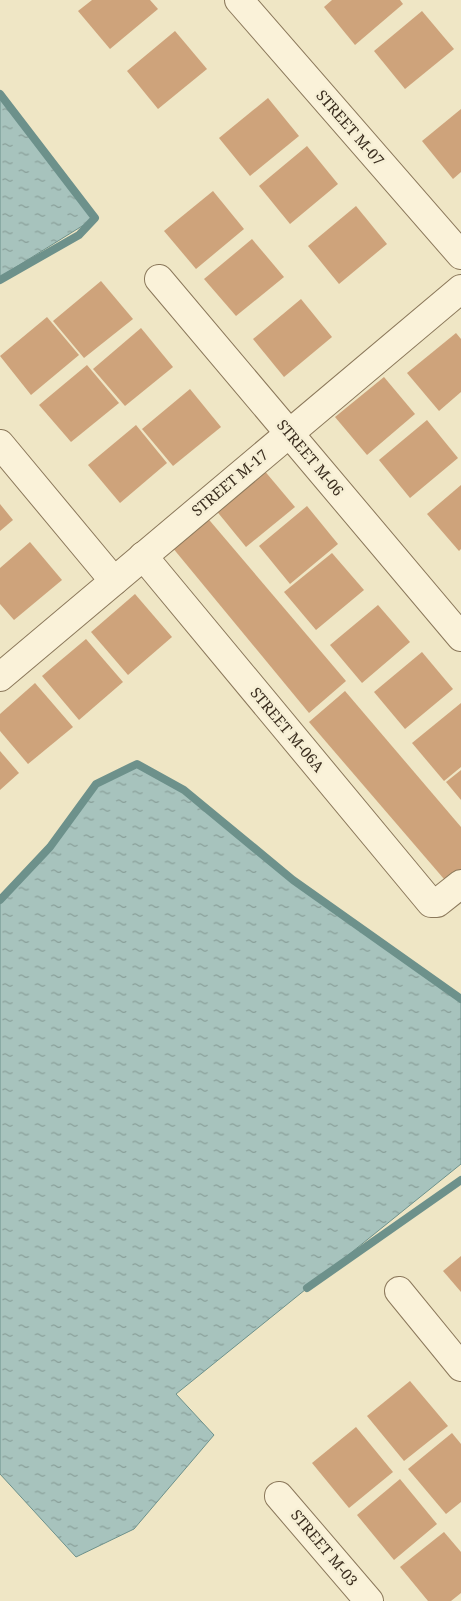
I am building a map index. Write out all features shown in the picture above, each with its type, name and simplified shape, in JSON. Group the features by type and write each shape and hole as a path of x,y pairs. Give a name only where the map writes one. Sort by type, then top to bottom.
{"street":[{"name":"STREET M-07","path":"239,0 461,255"},
{"name":"STREET M-06","path":"159,279 461,637"},
{"name":"STREET M-17","path":"0,676 461,289"},
{"path":"0,444 114,581"},
{"name":"STREET M-06A","path":"142,556 431,903 437,903 461,884"},
{"path":"399,1291 461,1367"},
{"name":"STREET M-03","path":"280,1496 369,1601"}],"water":[{"path":"0,94 95,218 0,277"},
{"path":"137,764 184,790 293,880 461,999 461,1164 176,1394 214,1435 134,1529 76,1557 0,1474 0,900 51,846 96,784"}],"building":[{"path":"92,0 150,0 158,9 110,49 78,11"},
{"path":"332,0 400,0 403,4 355,45 324,7"},
{"path":"422,11 454,49 405,89 374,51"},
{"path":"175,31 207,69 158,109 127,71"},
{"path":"268,98 299,136 250,176 219,138"},
{"path":"461,109 461,172 453,179 422,141"},
{"path":"307,146 338,184 290,224 259,186"},
{"path":"213,191 244,229 196,269 164,231"},
{"path":"356,206 387,244 339,284 308,246"},
{"path":"252,239 284,277 236,316 204,279"},
{"path":"101,281 133,319 84,358 53,321"},
{"path":"301,299 332,337 284,377 253,339"},
{"path":"47,317 79,355 31,395 0,356"},
{"path":"141,328 173,367 125,406 93,369"},
{"path":"456,333 461,339 461,392 439,411 407,373"},
{"path":"87,365 119,403 71,442 39,405"},
{"path":"384,377 415,414 367,455 335,417"},
{"path":"190,389 221,427 173,466 142,429"},
{"path":"427,420 458,458 410,498 379,460"},
{"path":"136,425 167,463 120,503 88,465"},
{"path":"263,469 295,507 246,547 215,509"},
{"path":"461,485 461,549 459,551 427,514"},
{"path":"0,504 13,520 0,531"},
{"path":"307,506 338,544 290,584 259,546"},
{"path":"205,515 346,681 309,713 172,547"},
{"path":"30,542 62,580 14,620 0,604 0,568"},
{"path":"332,553 364,590 316,630 284,592"},
{"path":"135,594 172,637 128,675 91,632"},
{"path":"378,605 410,642 362,683 330,645"},
{"path":"86,639 123,682 79,720 42,676"},
{"path":"422,652 453,689 405,729 374,692"},
{"path":"35,683 73,727 28,764 0,731 0,714"},
{"path":"345,691 461,827 461,876 450,886 309,722"},
{"path":"461,703 461,767 444,781 412,743"},
{"path":"0,751 19,773 0,790"},
{"path":"461,770 461,800 446,782"},
{"path":"461,1256 461,1292 443,1271"},
{"path":"410,1381 448,1426 404,1461 367,1416"},
{"path":"356,1427 393,1472 349,1508 312,1463"},
{"path":"452,1433 461,1444 461,1502 446,1514 408,1469"},
{"path":"400,1479 437,1524 394,1560 357,1515"},
{"path":"444,1532 461,1552 461,1593 451,1601 428,1601 400,1567"}],"waterway":[{"path":"0,94 95,218 79,235 0,280"},
{"path":"0,900 50,847 96,784 137,764 184,790 293,880 461,999"},
{"path":"307,1288 461,1180"}]}
